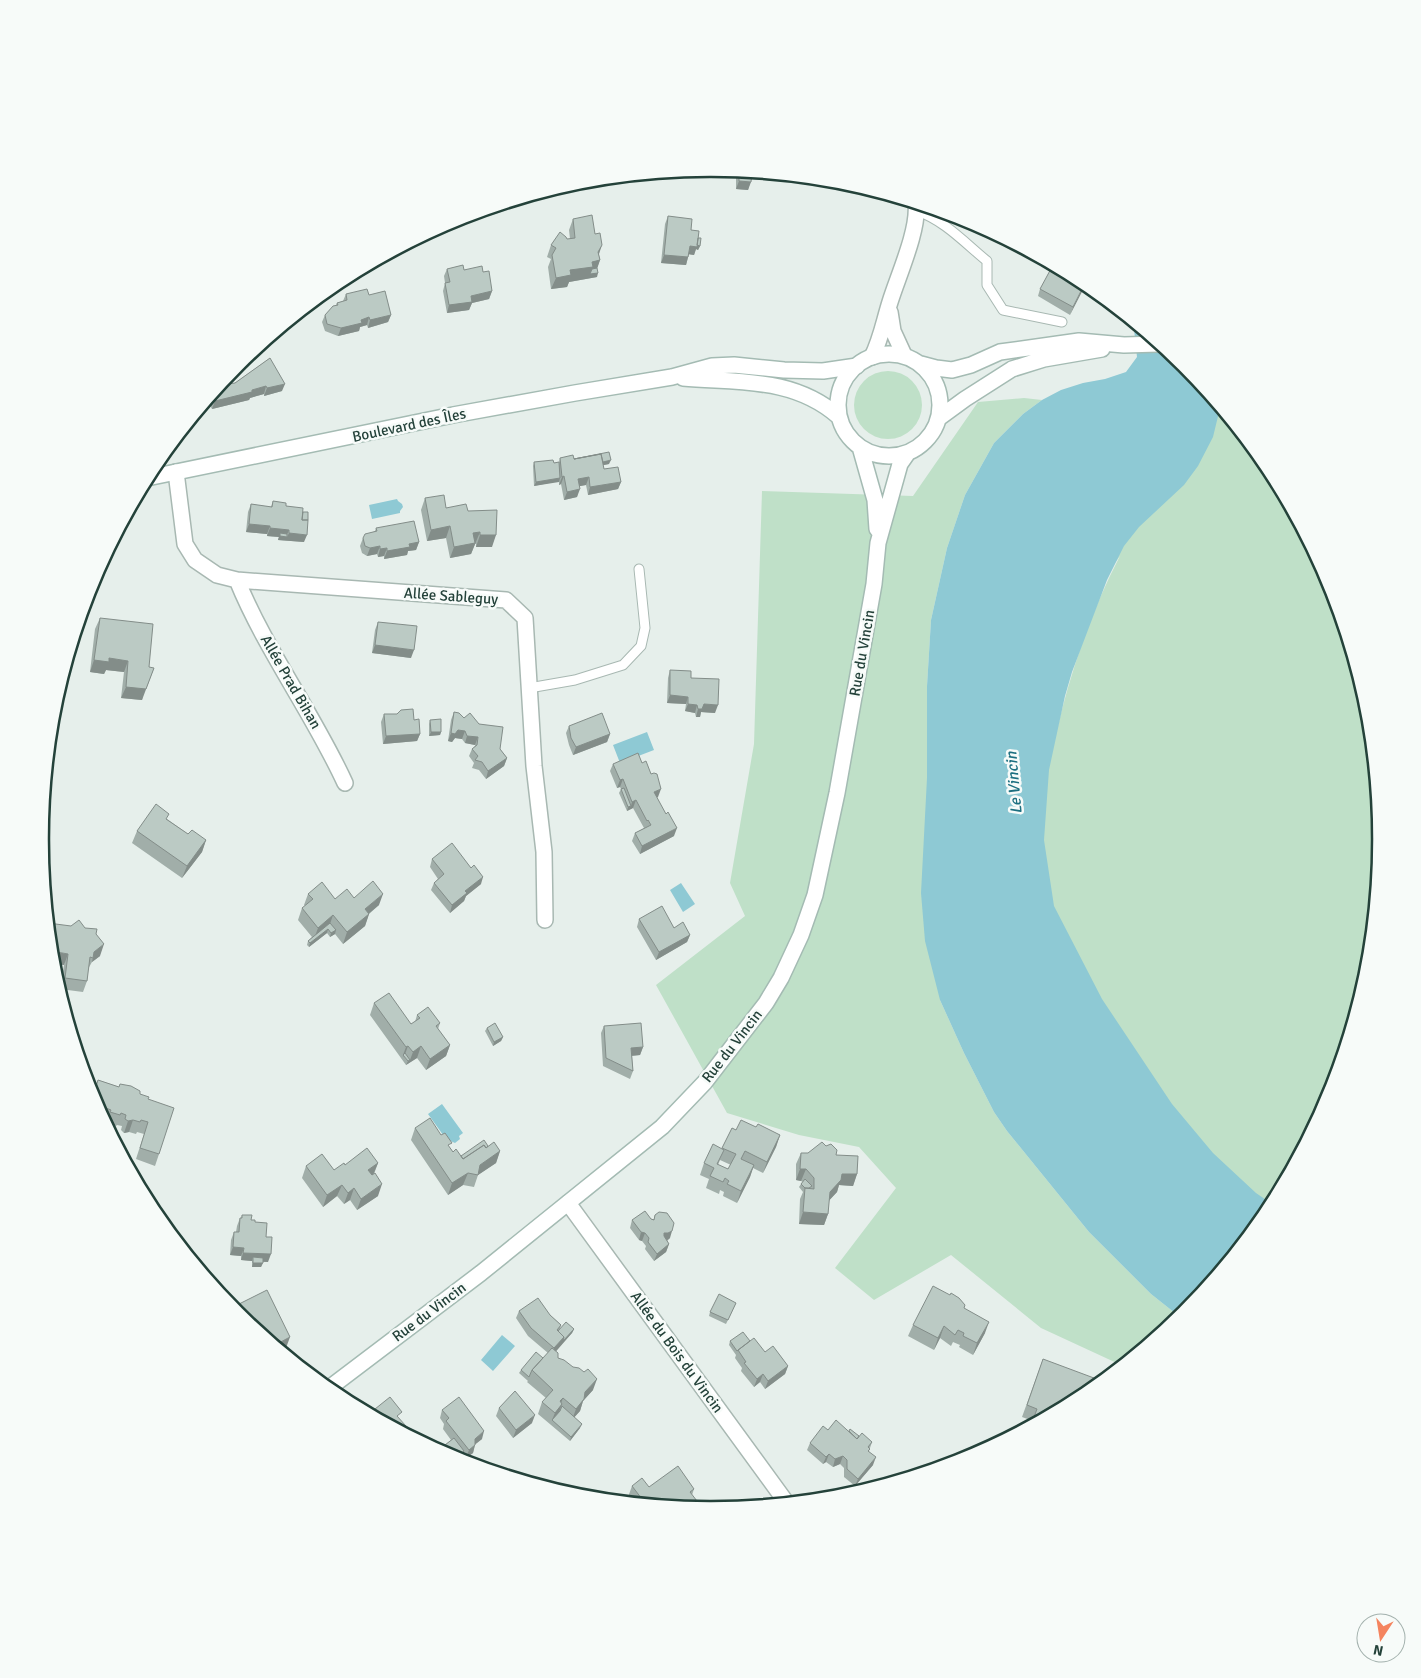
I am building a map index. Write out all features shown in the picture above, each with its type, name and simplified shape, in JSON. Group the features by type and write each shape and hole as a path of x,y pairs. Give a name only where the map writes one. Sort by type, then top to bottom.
{"main road":[{"path":"872,357 883,331 889,304 913,231 917,210"},
{"path":"889,304 893,330 904,355"},
{"path":"920,364 938,388 941,403 935,430 928,440 907,454 891,457 874,455 860,447 850,438 838,416 838,401 841,387 847,376 856,366 872,357 889,354 904,355 920,364 952,370 971,365 1000,352 1045,345 1079,341 1150,344"},
{"path":"939,418 1012,369 1044,359 1124,344"},
{"name":"Boulevard des Îles","path":"157,476 470,412 672,376 712,366 734,365 823,371 856,366"},
{"name":"Boulevard des Îles","path":"672,376 756,383 797,391 810,396 838,416"},
{"name":"Rue du Vincin","path":"860,447 875,500 878,543"},
{"name":"Rue du Vincin","path":"335,1383 481,1273 662,1127 705,1082 766,1003 781,978 801,935 815,895 837,793 874,584 878,543 888,504 896,485 900,464 907,454"},
{"name":"Allée Sableguy","path":"176,472 185,544 195,560 216,575 237,580 506,600 525,618 534,766 544,852 545,920"},
{"name":"Allée Prad Bihan","path":"237,580 249,608 329,747 345,783"},
{"name":"Allée du Bois du Vincin","path":"568,1202 782,1496"}],"lane":[{"path":"926,213 943,224 987,261 987,285 1002,310 1062,322"},
{"path":"529,688 575,680 623,665 641,646 645,628 639,569"}],"green space":[{"path":"881,371 895,371 907,376 917,386 922,398 922,412 917,424 907,434 895,439 881,439 869,434 859,424 854,412 854,398 859,386 869,376"},
{"path":"1180,373 1236,436 1284,508 1322,586 1350,668 1360,710 1371,796 1371,882 1360,968 1350,1010 1322,1092 1284,1170 1261,1207 940,1000 994,1112 1007,1131 1089,1232 1151,1294 1173,1312 1147,1337 1115,1362 1041,1328 951,1255 874,1300 835,1268 896,1188 859,1147 799,1135 727,1113 656,985 745,916 730,883 754,744 762,491 913,496 978,402 1024,398 1042,400 1023,414 994,443 965,495 947,548 931,620 927,686 927,729","holes":["1120,556 1100,598 1082,643 1056,734 1081,609"]}],"water":[{"name":"Le Vincin","path":"1134,331 1178,371 1218,415 1213,437 1198,466 1184,485 1139,527 1124,546 1107,580 1072,672 1065,696 1049,770 1044,840 1054,906 1102,999 1172,1104 1213,1153 1266,1200 1236,1242 1173,1312 1151,1294 1089,1232 1007,1131 994,1112 940,1000 925,941 921,893 927,778 927,686 931,620 947,548 965,495 994,443 1023,414 1042,400 1061,390 1126,372 1137,357"},
{"path":"397,499 403,507 400,513 372,519 369,505"},
{"path":"647,732 654,750 620,763 613,745"},
{"path":"681,883 695,904 683,912 670,890"},
{"path":"442,1104 463,1133 455,1143 446,1139 428,1114"},
{"path":"502,1335 515,1346 493,1371 481,1360"}],"building":[{"path":"739,178 751,179 751,182 739,181"},
{"path":"592,215 595,234 600,233 602,245 598,252 600,260 592,262 593,267 570,270 571,275 556,278 552,255 556,248 551,245 560,232 567,239 575,238 573,219"},
{"path":"668,216 692,219 691,230 699,231 697,247 690,246 688,257 664,255"},
{"path":"698,238 701,238 700,246 697,245"},
{"path":"463,265 464,270 482,266 483,272 489,271 492,291 471,296 472,302 449,305 445,283 450,282 447,269"},
{"path":"597,268 598,273 590,274 592,269"},
{"path":"1050,271 1081,291 1073,307 1040,289"},
{"path":"367,289 369,295 385,291 391,315 370,320 369,317 361,320 362,323 341,328 327,324 325,315 333,306 338,305 337,303 347,300 346,294"},
{"path":"270,358 285,384 267,388 266,386 252,390 252,392 215,401 231,383 235,383"},
{"path":"609,452 611,460 603,462 601,454 574,459"},
{"path":"601,454 604,469 618,467 621,482 590,487 589,477 578,479 580,489 567,492 564,476 562,477 560,458 573,455 574,459"},
{"path":"553,460 554,463 559,462 560,478 536,482 534,462"},
{"path":"444,495 446,508 466,504 468,511 497,510 496,535 480,535 480,532 473,533 475,543 454,547 450,526 431,530 425,498"},
{"path":"273,501 286,503 286,506 303,508 302,520 308,520 307,535 289,533 289,530 270,528 270,526 249,524 251,504 272,507"},
{"path":"303,512 308,512 308,520 302,520"},
{"path":"414,521 419,542 409,544 410,547 387,551 387,548 380,549 380,546 370,548 365,546 363,538 365,534 377,531 376,528"},
{"path":"280,533 287,534 287,537 280,536"},
{"path":"100,618 153,624 149,667 154,668 146,689 126,687 128,661 109,658 109,662 94,660"},
{"path":"378,622 417,626 414,650 375,645"},
{"path":"670,670 691,671 691,678 719,679 718,705 704,704 702,709 698,709 697,705 688,704 688,697 670,695"},
{"path":"413,709 414,720 419,719 420,734 386,736 384,714 397,714 401,710"},
{"path":"454,712 459,713 464,718 470,713 479,724 503,727 500,749 507,758 488,771 482,762 475,760 478,756 472,749 477,745 478,737 467,736 465,731 458,730 455,734 451,733"},
{"path":"602,713 610,734 576,747 571,738 569,726"},
{"path":"441,719 441,732 431,732 430,720"},
{"path":"638,753 642,763 646,761 651,774 657,774 661,789 654,792 666,814 668,812 677,828 642,846 635,833 651,825 636,800 632,802 623,779 620,780 613,764"},
{"path":"624,788 631,806 628,807 621,789"},
{"path":"156,804 169,814 166,819 188,834 192,830 206,840 187,866 137,831"},
{"path":"452,843 471,868 474,865 483,877 465,891 467,893 452,905 434,883 444,874 432,859"},
{"path":"373,881 383,894 365,909 369,914 347,932 333,915 318,928 302,908 313,899 308,894 322,882 335,899 347,889 354,898"},
{"path":"662,906 674,928 683,922 690,935 659,952 639,919"},
{"path":"79,920 85,928 97,929 96,934 104,944 94,952 93,958 90,957 87,981 65,978 68,954 58,952 54,924 71,926"},
{"path":"330,923 336,930 331,933 328,929 310,943 308,941"},
{"path":"389,993 411,1024 420,1018 417,1015 428,1007 440,1023 436,1026 450,1045 430,1059 421,1046 413,1052 408,1046 406,1047 374,1003"},
{"path":"495,1023 503,1037 494,1042 487,1028"},
{"path":"641,1023 643,1047 631,1048 633,1071 606,1058 604,1026"},
{"path":"405,1053 410,1060 408,1061 403,1055"},
{"path":"98,1080 119,1087 120,1084 131,1086 140,1091 140,1094 149,1097 148,1099 174,1108 159,1154 140,1148 148,1122 141,1120 140,1122 128,1121 125,1119 126,1115 110,1112 111,1110 106,1108 96,1085"},
{"path":"430,1118 441,1135 445,1133 452,1143 448,1145 453,1152 456,1149 463,1159 484,1145 486,1148 494,1142 500,1151 480,1165 478,1175 468,1173 452,1183 415,1128"},
{"path":"741,1120 756,1127 758,1124 780,1135 767,1162 745,1151 741,1159 754,1165 741,1191 727,1184 729,1181 725,1178 723,1182 710,1176 714,1168 704,1163 713,1144 724,1150 717,1164 728,1169 736,1154 722,1148 732,1128 736,1130"},
{"path":"484,1140 488,1146 486,1148 484,1145 463,1159 461,1156"},
{"path":"822,1142 826,1146 831,1144 837,1150 836,1155 858,1156 857,1174 842,1174 841,1180 830,1192 828,1214 803,1212 805,1188 814,1189 814,1178 806,1169 800,1169 801,1153 808,1153"},
{"path":"367,1148 378,1163 368,1170 372,1175 375,1173 382,1184 361,1199 354,1188 348,1193 342,1185 327,1195 306,1166 322,1154 334,1170 344,1163 345,1165"},
{"path":"805,1179 812,1186 805,1188 801,1184"},
{"path":"645,1211 654,1220 655,1215 659,1212 667,1213 674,1223 672,1231 664,1233 669,1244 657,1254 648,1242 649,1238 645,1233 641,1232 632,1220"},
{"path":"242,1215 252,1215 251,1220 267,1223 266,1237 272,1237 271,1254 243,1253 244,1248 233,1247 234,1232 239,1232"},
{"path":"253,1257 263,1258 263,1263 253,1263"},
{"path":"933,1286 959,1298 965,1305 964,1308 989,1322 977,1343 963,1336 964,1333 958,1330 955,1335 944,1326 938,1338 913,1325"},
{"path":"267,1290 290,1337 280,1342 240,1304"},
{"path":"719,1294 736,1303 728,1320 710,1312"},
{"path":"538,1298 550,1315 561,1325 557,1330 564,1337 554,1348 531,1328 519,1311"},
{"path":"566,1322 574,1329 563,1341 564,1337 558,1331"},
{"path":"743,1332 750,1341 737,1351 730,1341"},
{"path":"754,1338 765,1352 773,1346 788,1366 768,1381 763,1374 757,1379 744,1363 746,1362 738,1350"},
{"path":"552,1348 558,1353 558,1358 584,1372 588,1369 597,1379 585,1392 584,1399 576,1409 563,1398 560,1401 562,1404 555,1413 542,1402 553,1390 532,1370"},
{"path":"536,1352 543,1358 532,1370 529,1377 521,1370"},
{"path":"1043,1359 1094,1378 1035,1416 1037,1409 1027,1405"},
{"path":"515,1391 535,1415 516,1430 499,1408"},
{"path":"390,1397 402,1412 397,1416 407,1427 380,1412 375,1409"},
{"path":"459,1397 484,1431 475,1439 475,1445 469,1450 446,1421 449,1418 442,1410"},
{"path":"562,1406 582,1424 571,1437 552,1420"},
{"path":"836,1420 857,1439 862,1433 872,1442 868,1447 870,1449 868,1451 876,1457 858,1479 847,1469 847,1460 843,1456 835,1459 829,1454 826,1457 810,1443 823,1426 828,1430"},
{"path":"850,1429 859,1436 857,1439 849,1431"},
{"path":"454,1438 464,1451 463,1452 445,1445"},
{"path":"678,1466 694,1489 690,1492 697,1500 640,1496 632,1486 642,1478 649,1487"}]}
